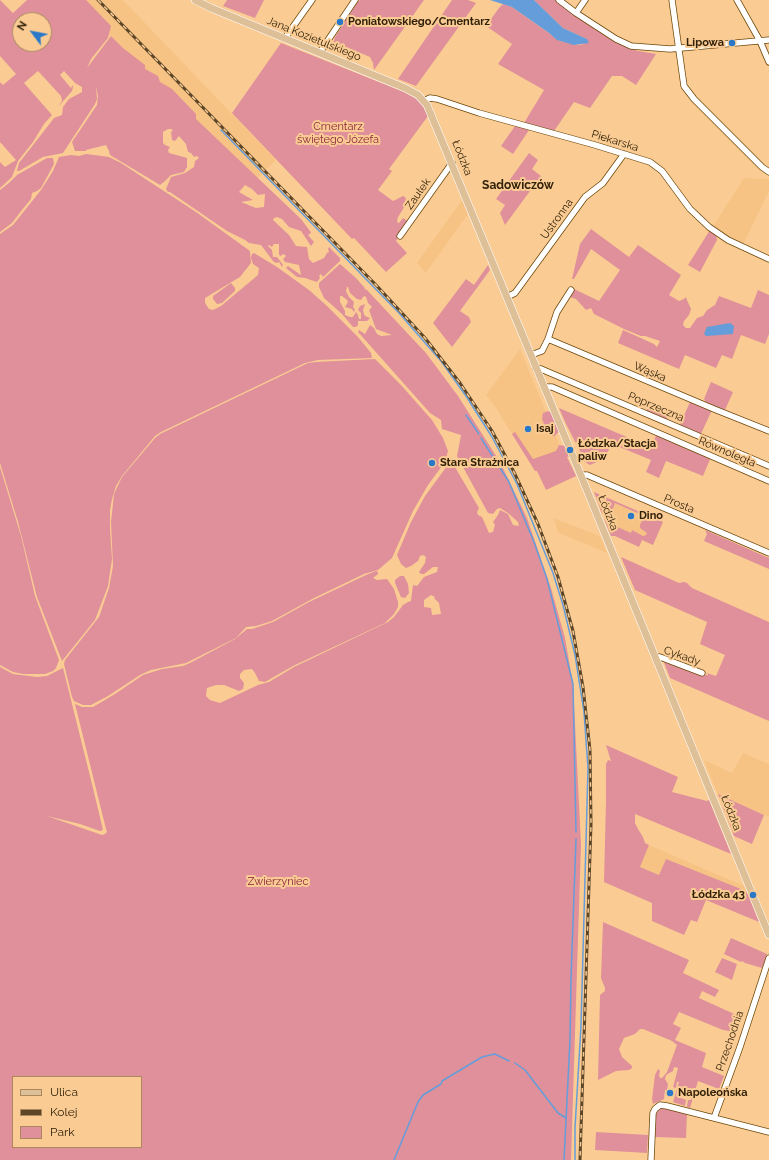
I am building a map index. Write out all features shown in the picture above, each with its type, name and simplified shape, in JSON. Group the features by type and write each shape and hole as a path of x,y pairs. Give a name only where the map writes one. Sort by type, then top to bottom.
{"main road":[{"name":"Jana Kozietulskiego","path":"195,0 409,90 424,101"},
{"name":"Łódzka","path":"424,101 432,114 769,934"}],"street":[{"path":"285,38 312,0"},
{"path":"320,52 355,0"},
{"path":"559,0 576,13 627,45 663,49 679,49 769,40"},
{"path":"576,13 585,0"},
{"path":"672,0 683,82 688,91 762,167 769,172"},
{"path":"737,0 760,40 769,62"},
{"name":"Piekarska","path":"424,101 428,98 432,98 650,162 660,168 690,209 709,227 722,236 769,259"},
{"name":"Ustronna","path":"507,297 515,293 585,197 603,183 624,154"},
{"name":"Zaułek","path":"400,236 452,163"},
{"path":"531,355 542,351 558,312 571,290"},
{"name":"Wąska","path":"548,339 684,397 769,431"},
{"name":"Poprzeczna","path":"536,368 542,368 769,466"},
{"name":"Równoległa","path":"544,388 552,387 769,481"},
{"name":"Prosta","path":"580,475 587,475 769,553"},
{"name":"Cykady","path":"656,657 660,657 702,673"},
{"name":"Przechodnia","path":"714,1118 740,1047 769,958"},
{"path":"651,1160 654,1111 658,1106 667,1106 769,1132"}],"shaded area":[{"path":"79,0 123,0 276,160 255,181 111,36"},
{"path":"744,178 769,179 769,191 743,245 724,236 712,228"},
{"path":"462,200 468,214 426,273 417,263"},
{"path":"520,349 565,458 535,471 496,408 486,395"},
{"path":"597,494 663,522 653,545 608,525"},
{"path":"553,518 600,536 607,553 559,533"},
{"path":"743,753 769,764 769,817 718,794 704,760 732,773"},
{"path":"649,845 744,886 747,892 666,859 659,875 640,867"}],"green space":[{"path":"0,0 12,12 12,52 52,52 52,12 14,12 27,0 86,0 111,26 108,38 91,59 87,68 111,36 123,48 145,65 145,69 158,76 160,82 172,89 196,114 196,119 301,219 311,233 308,235 314,242 311,246 301,231 289,227 282,219 277,217 273,220 289,235 296,246 307,247 309,259 313,263 324,258 329,252 329,247 340,258 340,261 323,277 321,274 317,282 297,277 286,268 288,266 301,275 299,265 285,262 283,259 286,256 283,254 281,256 279,255 279,244 274,244 272,247 269,245 268,246 272,250 273,257 277,257 283,265 282,267 279,262 276,263 273,261 261,245 249,243 227,231 168,192 166,189 171,177 185,173 194,167 195,161 199,158 197,156 194,157 188,152 186,144 179,136 175,141 172,140 171,132 173,130 171,129 163,132 163,143 170,147 168,150 169,153 187,158 187,167 184,172 171,175 160,185 110,155 106,145 86,151 75,151 72,142 97,105 98,96 96,86 97,99 95,104 63,153 43,157 17,171 19,163 54,118 62,115 63,107 69,99 82,92 82,87 75,83 64,71 60,75 71,88 73,85 73,87 72,91 58,107 62,101 61,96 38,71 24,83 52,115 18,161 12,177 0,188 0,162 5,167 16,160 0,142 0,82 3,85 16,74 0,56","holes":["245,185 258,195 265,194 264,207 256,208 241,202 253,200 239,192"]},
{"path":"227,0 264,0 255,18 223,6"},
{"path":"360,0 424,0 374,70 370,57 337,43 333,44 335,37 344,23 343,22 347,19 356,3"},
{"path":"452,0 468,0 476,3 416,86 398,79"},
{"path":"534,0 556,0 578,17 621,45 638,51 656,54 636,85 622,76 612,76 590,108 574,102 554,131 524,123 544,90 498,64 512,44 486,26 499,8 503,4 512,7 560,41 578,45 584,44 587,39 563,28"},
{"name":"Cmentarz świętego Józefa","path":"281,43 404,92 420,101 428,116 389,169 392,171 378,190 393,201 403,196 405,197 405,206 398,217 397,222 399,223 403,218 409,222 396,241 407,253 386,272 354,238 352,239 232,113"},
{"path":"515,126 529,130 513,154 501,146"},
{"path":"529,153 538,160 532,169 541,176 505,225 500,213 505,205 496,199"},
{"path":"86,154 109,157 121,163 196,212 250,251 251,263 240,277 205,298 205,303 209,309 213,310 221,306 258,275 259,268 253,264 251,258 252,254 254,253 277,267 309,290 327,306 358,337 371,353 372,358 318,360 305,363 155,436 122,476 116,486 110,510 112,559 108,586 95,620 62,661 37,597 18,522 0,463 0,234 13,225 41,190 53,171 59,157 71,155 79,156"},
{"path":"47,158 53,158 54,164 41,188 32,193 31,199 12,223 0,232 0,190 17,175"},
{"path":"591,229 629,257 638,245 681,275 669,295 679,301 686,297 691,309 689,315 684,321 683,325 686,328 690,328 697,318 703,316 707,310 715,305 719,296 751,308 758,290 769,295 769,334 765,344 741,335 732,359 722,355 716,368 685,355 679,369 618,343 623,330 654,344 657,347 660,341 641,336 624,329 594,314 591,308 586,310 576,299 570,297 574,289 599,301 620,270 591,249 574,279 572,279 580,244"},
{"path":"710,230 716,235 717,240 700,272 688,265"},
{"name":"Zwierzyniec","path":"340,264 356,278 426,353 458,396 500,462 527,518 551,588 565,638 573,684 581,844 571,1160 0,1160 0,667 13,674 37,677 47,676 63,668 103,830 100,831 80,824 47,816 102,835 107,832 75,704 82,707 93,707 143,675 190,663 235,639 247,629 252,629 273,622 309,602 376,571 378,574 373,578 377,580 387,579 394,589 398,602 398,607 394,614 385,623 293,666 265,682 259,681 252,669 244,670 240,674 240,678 244,683 243,689 239,691 224,685 216,685 207,688 206,696 210,700 220,703 258,685 269,682 294,667 388,622 403,605 411,601 413,585 417,586 424,577 437,572 438,567 433,567 424,574 419,572 425,563 426,557 423,555 420,556 418,561 406,568 401,564 397,555 411,522 425,496 450,462 452,462 479,508 477,512 478,515 482,517 489,533 493,532 495,525 493,522 500,510 508,514 513,525 519,526 518,522 508,513 500,508 493,514 488,513 457,456 461,435 442,429 441,420 430,413 358,332 359,330 365,334 370,325 374,328 377,334 381,336 392,335 376,329 369,310 372,307 368,303 366,297 364,296 361,300 357,299 350,293 347,287 346,291 354,302 354,312 352,309 345,307 348,302 340,296 340,302 345,311 345,315 350,317 353,317 356,312 359,319 361,319 361,313 358,310 360,306 365,304 363,310 364,314 370,318 367,321 358,321 358,325 353,327 342,314 324,298 319,287 319,283","holes":["431,595 435,597 434,598 439,603 441,614 432,615 431,608 424,607 424,600"]},
{"path":"488,265 490,270 460,311 469,317 471,322 452,347 433,323 466,279 474,285"},
{"path":"231,283 235,288 235,291 222,303 217,304 213,299 213,296"},
{"path":"375,359 401,385 432,420 443,438 448,451 445,462 428,485 413,511 392,558 378,570 364,574 314,598 272,621 256,626 246,627 236,638 186,663 151,670 140,675 108,696 91,705 83,705 74,701 64,664 65,660 99,617 109,588 113,566 111,522 114,494 122,477 155,438 160,434 308,363"},
{"path":"711,382 733,392 725,410 706,403 704,399"},
{"path":"651,401 671,410 666,421 646,412"},
{"path":"690,402 712,410 700,436 679,427"},
{"path":"559,408 650,447 657,434 711,457 703,476 666,461 659,478 646,472 651,460 605,441 609,449 607,454 599,461 590,465 582,460 580,451"},
{"path":"548,411 553,414 560,430 555,436 550,436 548,434 542,419 543,413"},
{"path":"515,432 533,459 556,451 559,445 565,446 570,456 567,457 576,476 546,490 537,471 535,471 512,434"},
{"path":"0,467 21,536 35,596 59,660 53,671 45,674 23,674 13,672 0,665"},
{"path":"594,492 663,522 653,545 642,540 639,547 615,536 611,536 604,519 614,522 613,525 631,533 632,530 643,536 647,533 640,528 644,516 615,503 612,511 614,512 613,514 602,514"},
{"path":"705,530 769,558 769,569 704,541 707,534"},
{"path":"621,557 679,583 687,583 692,588 769,622 769,721 670,678 663,660 704,675 708,674 700,671 716,676 725,655 700,644 707,622 635,590"},
{"path":"400,576 404,576 408,584 409,593 405,598 401,597 395,583 395,580"},
{"path":"606,745 678,777 672,792 707,801 709,800 731,854 635,814 635,823 645,843 649,845 640,867 659,875 666,859 741,889 747,892 759,922 706,900 697,922 691,920 684,935 652,921 652,903 604,882 606,764 608,760 611,761"},
{"path":"718,794 764,815 752,844 734,836"},
{"path":"603,922 689,960 683,973 719,990 715,997 702,991 699,998 743,1018 735,1032 723,1030 679,1012 673,1024 681,1028 675,1040 706,1053 702,1067 724,1076 719,1089 698,1081 690,1108 687,1107 688,1100 691,1100 693,1092 678,1088 676,1096 686,1100 685,1106 673,1102 679,1082 677,1082 676,1088 673,1087 678,1068 674,1067 673,1071 666,1075 665,1079 668,1084 667,1090 665,1090 664,1099 653,1104 652,1099 655,1075 658,1069 660,1071 660,1078 662,1078 667,1072 677,1045 672,1041 643,1029 640,1029 635,1034 624,1038 619,1049 622,1057 632,1066 632,1068 629,1070 616,1071 598,1080 600,995 605,991 601,978"},
{"path":"731,938 767,954 762,968 742,961 741,962 724,954"},
{"path":"722,958 737,964 732,980 715,972"},
{"path":"662,1108 687,1114 686,1138 655,1137 656,1113"},
{"path":"596,1132 648,1135 647,1153 595,1150"}],"water":[{"path":"490,0 534,0 563,28 587,39 589,43 574,45 557,40 512,7"},
{"path":"730,323 734,326 733,334 706,336 704,334 707,327"}],"waterway":[{"path":"221,130 399,313 441,361 466,396 492,437 517,484 553,573 563,605 575,655 584,712 588,768 581,1026 575,1128 575,1160"},
{"path":"466,415 479,434"},
{"path":"481,438 509,482 534,542 547,579 573,684 576,832"},
{"path":"564,1160 570,1040 576,839"},
{"path":"394,1160 418,1102 423,1095 441,1084 442,1081 482,1057 495,1054 509,1061"},
{"path":"515,1063 525,1070 558,1113 566,1118"}],"railway":[{"path":"98,0 377,286 425,338 460,383 492,431 514,472 538,524 558,577 573,631 583,687 590,750 591,824 580,1160"}],"place":[{"name":"Poniatowskiego/Cmentarz","path":"340,22"},
{"name":"Lipowa","path":"732,43"},
{"name":"Isaj","path":"528,429"},
{"name":"Łódzka/Stacja paliw","path":"570,450"},
{"name":"Stara Strażnica","path":"432,463"},
{"name":"Dino","path":"631,516"},
{"name":"Łódzka 43","path":"753,895"},
{"name":"Napoleońska","path":"670,1093"}],"district":[{"name":"Sadowiczów","path":"518,185"}]}
